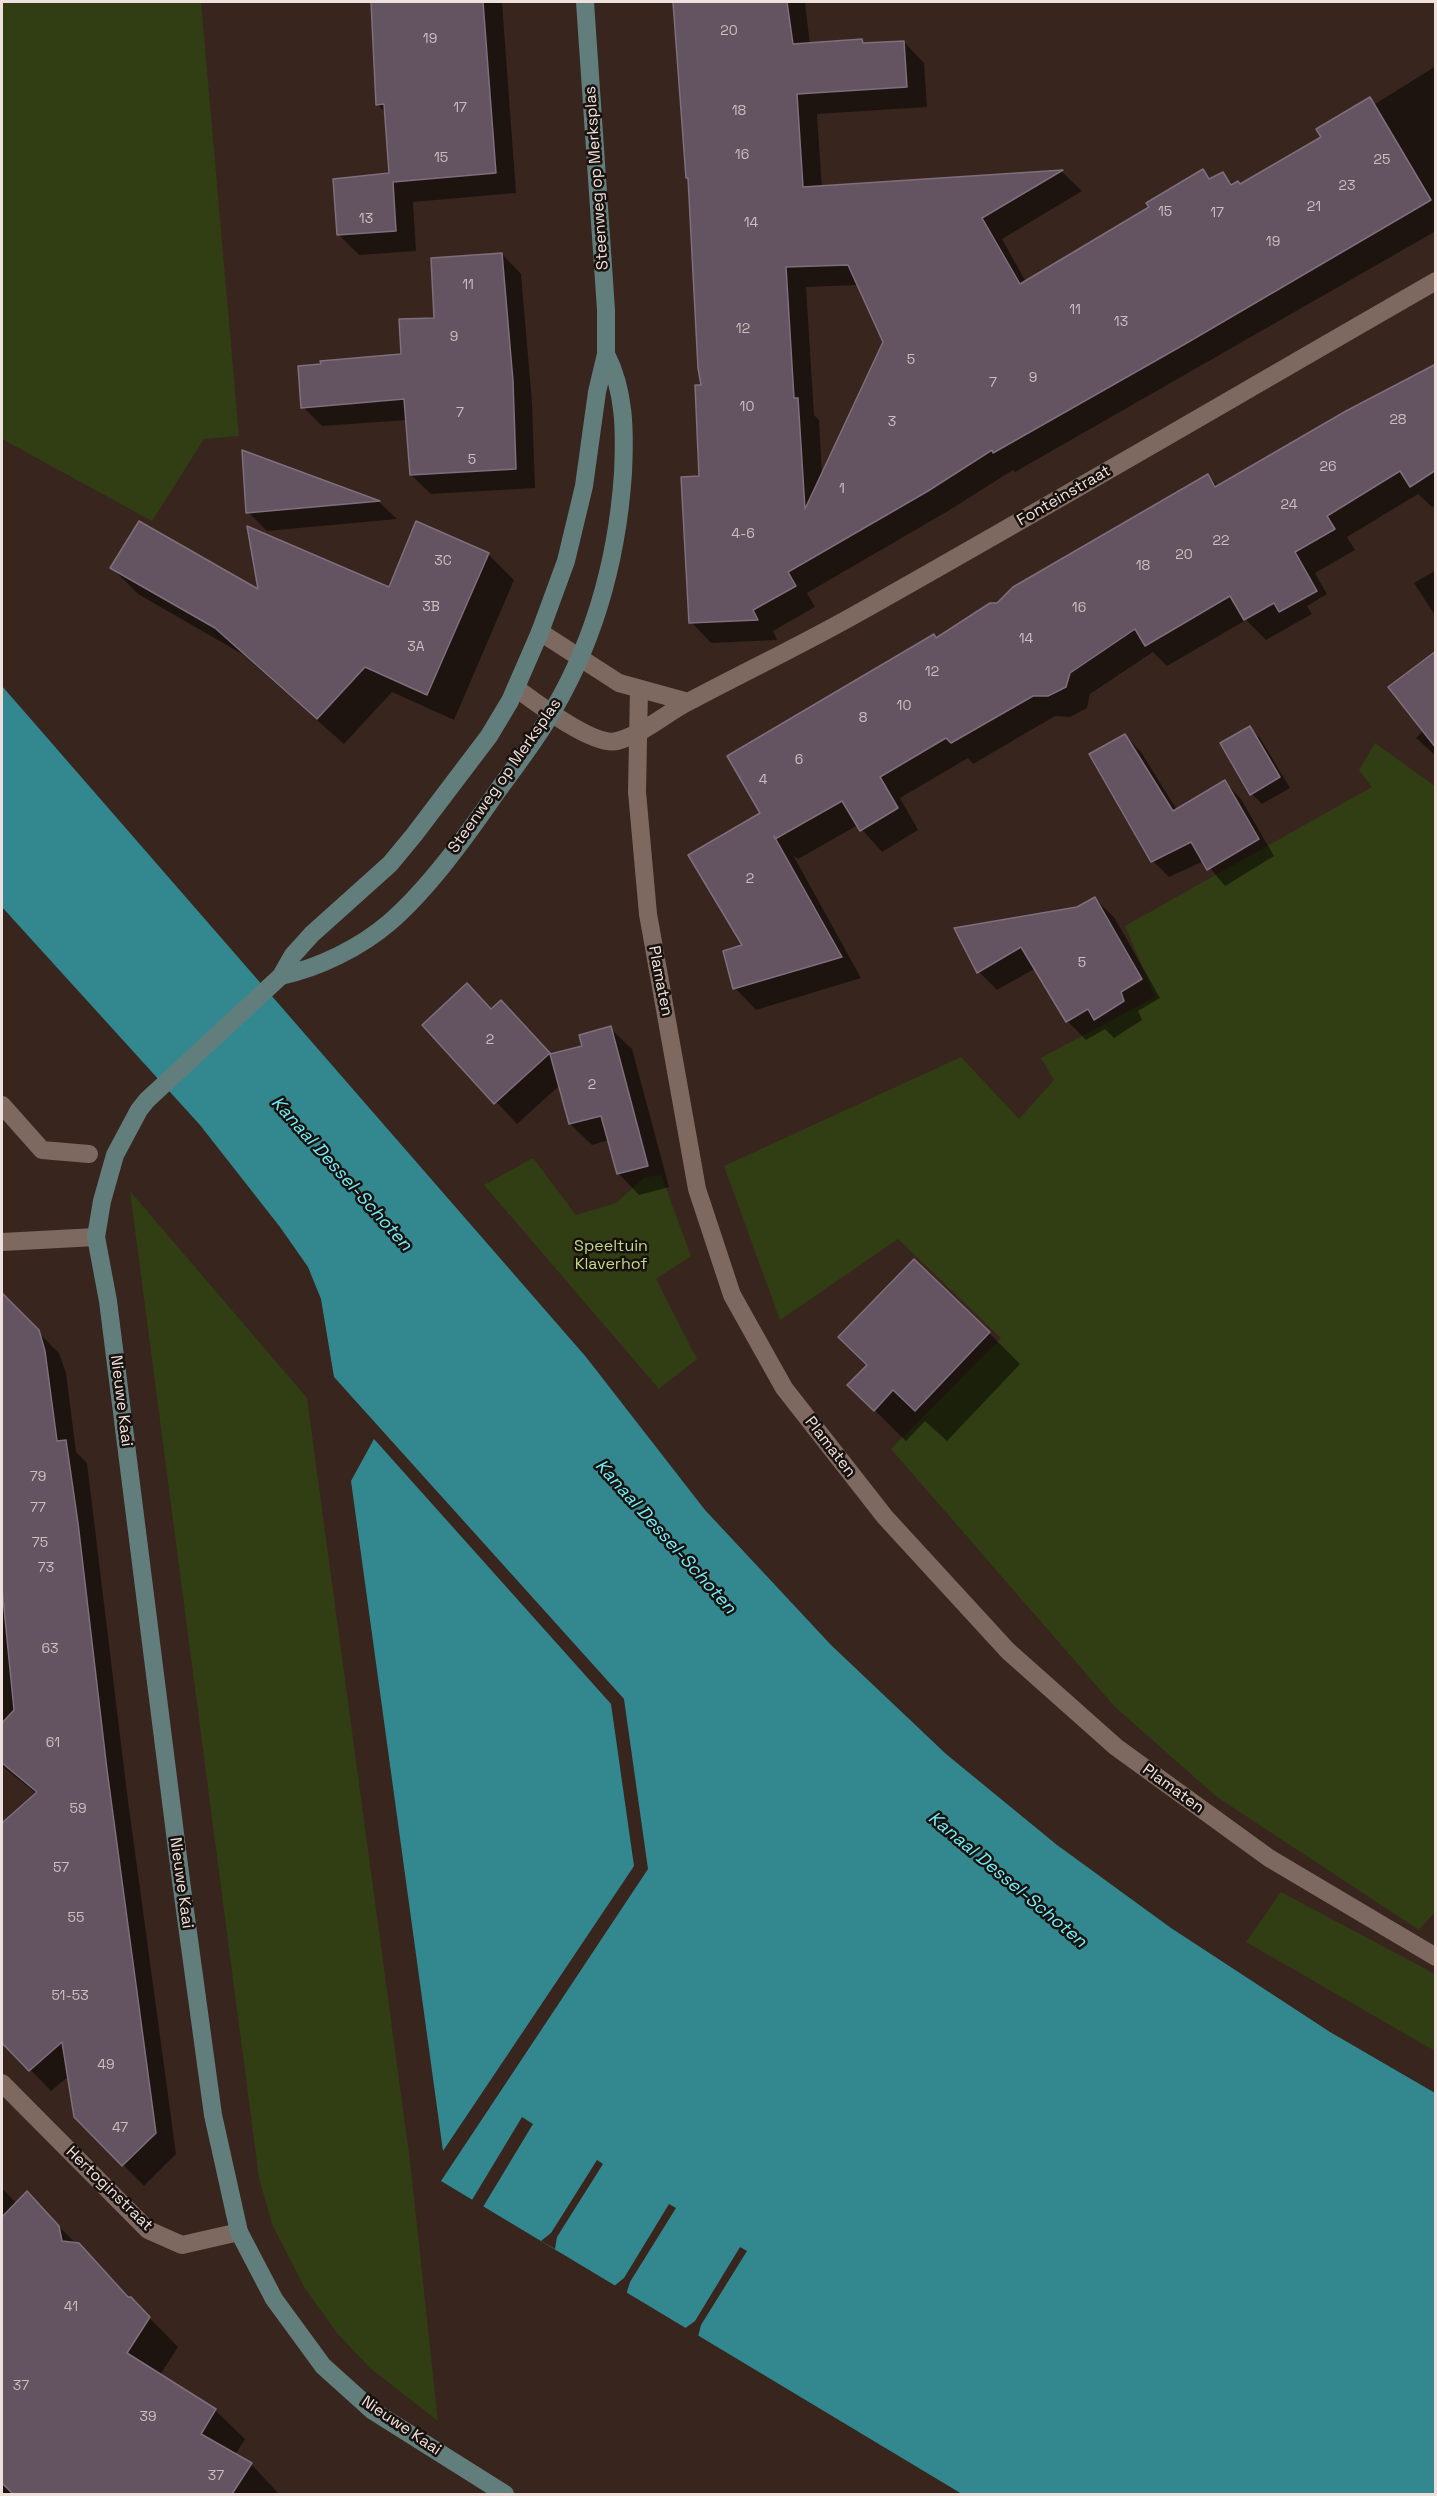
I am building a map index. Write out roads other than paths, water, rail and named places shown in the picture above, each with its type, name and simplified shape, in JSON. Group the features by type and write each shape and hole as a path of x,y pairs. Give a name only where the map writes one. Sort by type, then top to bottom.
{"street":[{"name":"Steenweg op Merksplas","path":"115,1155 139,1110 158,1089 275,982 292,955 390,864 438,805 489,736 516,688 540,632 572,540 584,486 597,392 606,354 606,310 585,2"},
{"name":"Fonteinstraat","path":"516,688 551,714 592,737 615,742 688,702 789,652 988,540 1436,281"},
{"name":"Steenweg op Merksplas","path":"275,982 324,962 359,943 390,922 437,872 470,830 551,714 580,658 595,621 613,554 621,498 624,448 622,400 616,373 606,354"},
{"path":"540,632 619,683 688,702"},
{"name":"Plamaten","path":"639,689 637,792 648,914 697,1189 732,1295 784,1388 892,1526 1008,1651 1116,1747 1269,1858 1436,1957"},
{"path":"2,1105 42,1150 89,1154"},
{"name":"Nieuwe Kaai","path":"115,1155 102,1201 96,1237 108,1301 181,1881 213,2115 239,2232 274,2299 323,2366 373,2411 505,2494"},
{"path":"2,1242 96,1237"},
{"name":"Hertoginstraat","path":"2,2083 148,2230 183,2245 239,2232"}],"water":[{"name":"Kanaal Dessel-Schoten","path":"2,686 586,1357 705,1510 831,1645 946,1754 1057,1845 1171,1928 1330,2032 1435,2093 1435,2494 962,2494 441,2181 648,1869 624,1699 334,1377 321,1299 308,1267 280,1227 200,1125 2,907"},
{"path":"374,1439 611,1704 634,1866 443,2151 351,1481"}],"park label":[{"name":"Speeltuin Klaverhof","path":"611,1256"}]}
